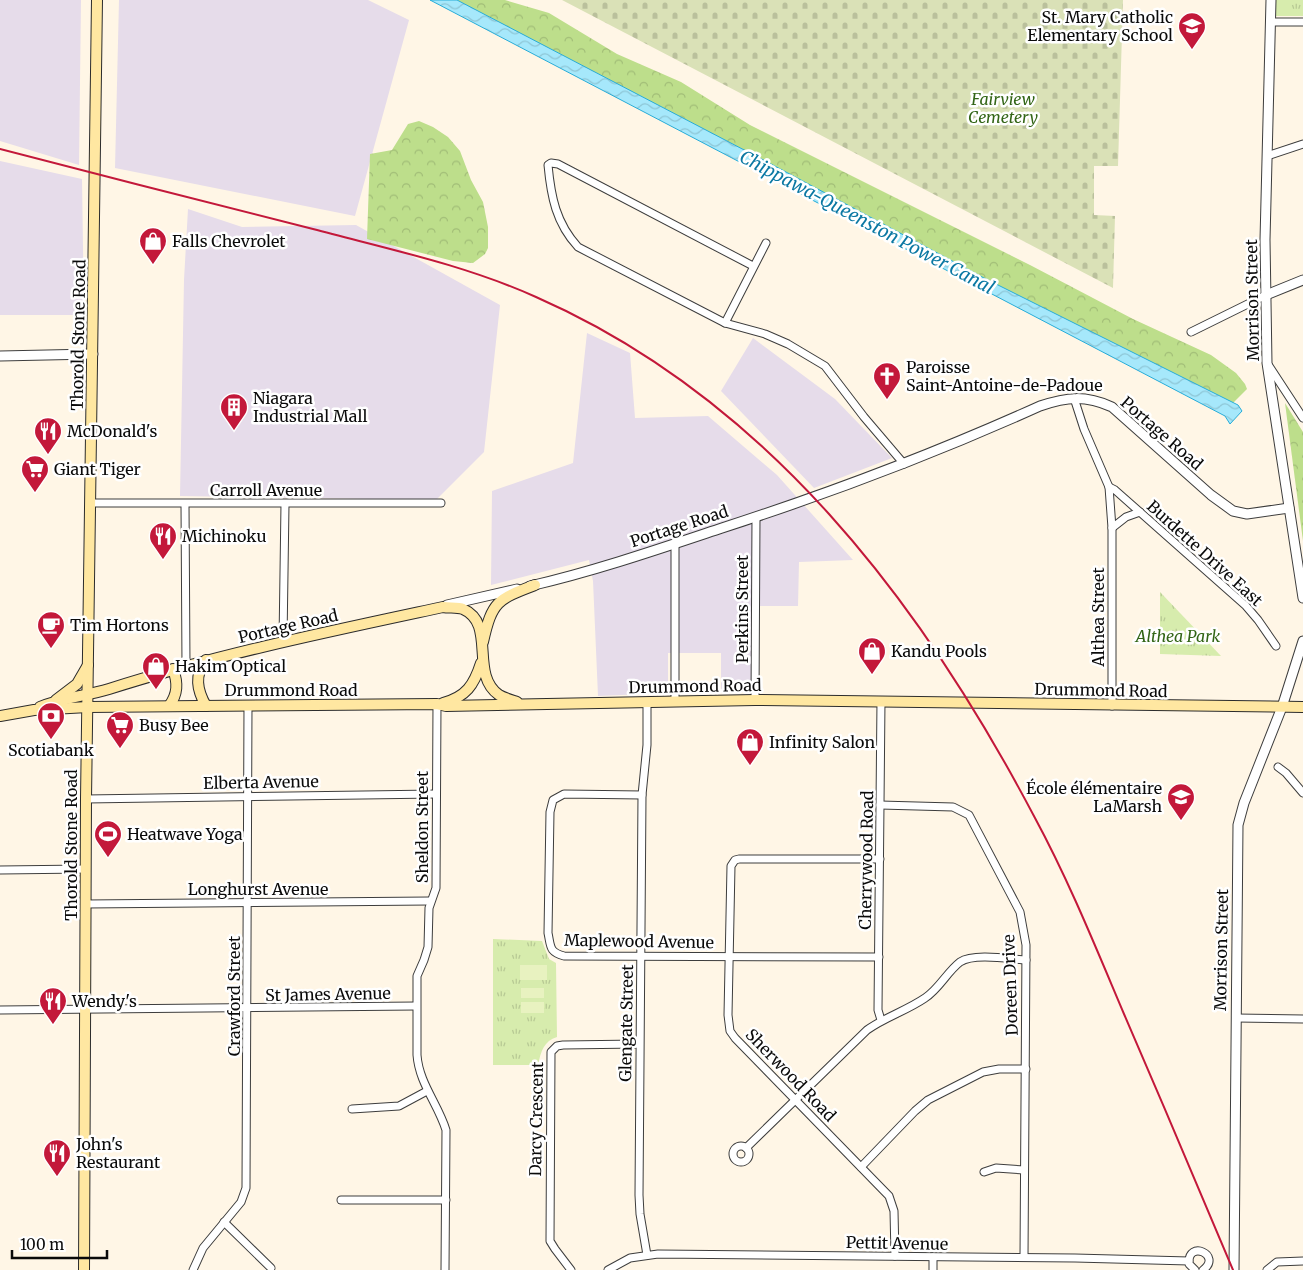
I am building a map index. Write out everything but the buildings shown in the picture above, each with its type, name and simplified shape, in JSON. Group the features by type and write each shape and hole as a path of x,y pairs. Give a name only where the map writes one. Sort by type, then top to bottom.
{"main road":[{"name":"Thorold Stone Road","path":"84,1270 86,799 98,0"},
{"path":"523,704 499,695 493,688 484,672 482,660 483,642 488,619 496,604 515,592 535,585"},
{"path":"443,607 462,609 469,614 475,620 483,642"},
{"name":"Portage Road","path":"34,710 55,701 88,695 186,665 283,641 443,607"},
{"path":"206,660 201,667 198,681 200,694 206,706"},
{"path":"436,704 455,700 467,691 476,677 482,660"},
{"path":"55,701 77,684 88,664"},
{"path":"169,706 175,698 177,682 173,669"},
{"name":"Drummond Road","path":"88,707 436,704 446,706 755,700 1303,707"},
{"name":"Portage Road","path":"0,716 34,710 88,707"}],"street":[{"name":"Morrison Street","path":"1271,0 1267,156 1267,363 1303,598"},
{"path":"1270,22 1303,22"},
{"path":"1267,156 1303,144"},
{"path":"754,266 558,164 551,163 548,166 556,214 567,235 578,247 725,324 765,334 788,344 825,366 864,417 904,464"},
{"path":"725,324 766,243"},
{"path":"1191,332 1266,295 1303,280"},
{"path":"0,356 93,354"},
{"path":"1267,363 1303,418"},
{"name":"Portage Road","path":"443,607 557,580 675,544 860,481 1040,406 1057,400 1074,398 1096,400 1112,407 1216,500 1233,511 1247,514 1289,508"},
{"name":"Althea Street","path":"1074,398 1084,429 1109,487 1112,528 1112,706"},
{"name":"Burdette Drive East","path":"1109,487 1115,490 1246,606 1276,646"},
{"name":"Carroll Avenue","path":"91,503 441,503"},
{"path":"185,504 186,665"},
{"path":"283,641 285,504"},
{"path":"1112,528 1126,517 1140,512"},
{"name":"Perkins Street","path":"755,700 756,517"},
{"path":"675,544 675,702"},
{"name":"Morrison Street","path":"1234,1270 1238,825 1244,803 1282,707 1303,641"},
{"name":"Cherrywood Road","path":"881,1020 878,1010 882,701"},
{"name":"Glengate Street","path":"647,1255 641,1223 639,1195 639,1044 642,795 647,745 648,702"},
{"name":"Sheldon Street","path":"436,704 436,888 430,901 428,947 417,976 416,1006 417,1065 446,1130 445,1270"},
{"name":"Crawford Street","path":"193,1270 203,1248 242,1202 246,1188 248,705"},
{"path":"1278,767 1286,773 1303,793"},
{"name":"Elberta Avenue","path":"86,799 436,794"},
{"name":"Maplewood Avenue","path":"642,795 564,794 553,800 549,822 548,933 551,950 556,954 564,956 879,956"},
{"name":"Doreen Drive","path":"880,805 953,806 969,815 1020,912 1026,945 1024,1257"},
{"name":"Sherwood Road","path":"880,859 739,858 735,860 731,866 728,1016 730,1031 735,1038 889,1196 893,1204 895,1256"},
{"path":"0,870 86,870"},
{"name":"Longhurst Avenue","path":"86,904 430,901"},
{"path":"746,1148 867,1030 881,1020 926,998 961,962 981,958 1026,960"},
{"name":"St James Avenue","path":"0,1010 416,1006"},
{"path":"1236,1018 1303,1019"},
{"name":"Darcy Crescent","path":"571,1270 550,1241 551,1052 557,1046 563,1045 639,1044"},
{"path":"861,1167 928,1100 983,1072 999,1069 1026,1069"},
{"path":"352,1109 399,1106 427,1091"},
{"path":"984,1172 996,1168 1024,1170"},
{"path":"341,1200 446,1200"},
{"path":"224,1222 271,1268"},
{"name":"Pettit Avenue","path":"608,1270 630,1258 647,1255 1024,1257 1189,1261 1193,1252 1203,1252 1209,1260 1208,1266 1203,1270"},
{"path":"932,1270 933,1257"},
{"path":"1267,1270 1277,1262 1303,1260"},
{"path":"1189,1261 1191,1267 1195,1270"}],"shaded area":[{"path":"0,0 81,0 79,165 0,141"},
{"path":"119,0 368,0 409,20 355,216 115,168"},
{"path":"0,161 82,179 84,315 0,315"},
{"name":"Niagara Industrial Mall","path":"188,209 242,227 356,225 500,305 484,452 436,500 180,496 184,280"},
{"path":"587,333 630,353 635,418 708,416 777,475 853,560 799,562 798,606 758,606 759,692 721,692 721,653 668,653 668,693 598,696 593,581 589,560 491,585 492,491 573,463"},
{"path":"753,338 835,399 892,458 814,488 721,391"}],"green space":[{"path":"453,0 505,0 549,13 617,54 681,82 750,125 1030,265 1133,319 1211,355 1236,373 1247,389 1228,408"},
{"name":"Fairview Cemetery","path":"562,0 1123,0 1118,166 1094,166 1094,215 1115,216 1113,288"},
{"path":"1274,0 1303,0 1303,16 1273,16"},
{"path":"419,121 433,127 448,137 460,151 471,180 483,202 488,227 488,248 485,254 473,263 453,261 367,239 370,154 392,150 408,124"},
{"path":"1285,403 1303,432 1303,541"},
{"name":"Althea Park","path":"1160,592 1221,656 1160,654"},
{"path":"493,939 542,941 549,959 556,963 557,1037 546,1044 540,1055 538,1065 493,1065"},
{"path":"520,965 547,965 547,980 520,980"},
{"path":"521,988 544,988 544,998 521,998"},
{"path":"521,1002 544,1002 544,1013 521,1013"}],"water":[{"name":"Chippawa-Queenston Power Canal","path":"430,0 457,0 984,278 1238,405 1242,411 1230,424 1225,416"}],"railway":[{"path":"0,149 398,251 454,267 509,286 536,297 619,339 695,391 765,449 829,514 888,584 941,659 990,737 1035,818 1071,890 1233,1270"}],"place":[{"name":"St. Mary Catholic Elementary School","path":"1192,50"},
{"name":"Falls Chevrolet","path":"153,265"},
{"name":"Paroisse Saint-Antoine-de-Padoue","path":"887,400"},
{"name":"Niagara Industrial Mall","path":"234,431"},
{"name":"McDonald's","path":"48,455"},
{"name":"Giant Tiger","path":"35,493"},
{"name":"Michinoku","path":"163,560"},
{"name":"Tim Hortons","path":"51,649"},
{"name":"Kandu Pools","path":"872,675"},
{"name":"Hakim Optical","path":"156,690"},
{"name":"Scotiabank","path":"51,740"},
{"name":"Busy Bee","path":"120,749"},
{"name":"Infinity Salon","path":"750,766"},
{"name":"École élémentaire LaMarsh","path":"1181,821"},
{"name":"Heatwave Yoga","path":"108,858"},
{"name":"Wendy's","path":"53,1025"},
{"name":"John's Restaurant","path":"57,1177"}]}
